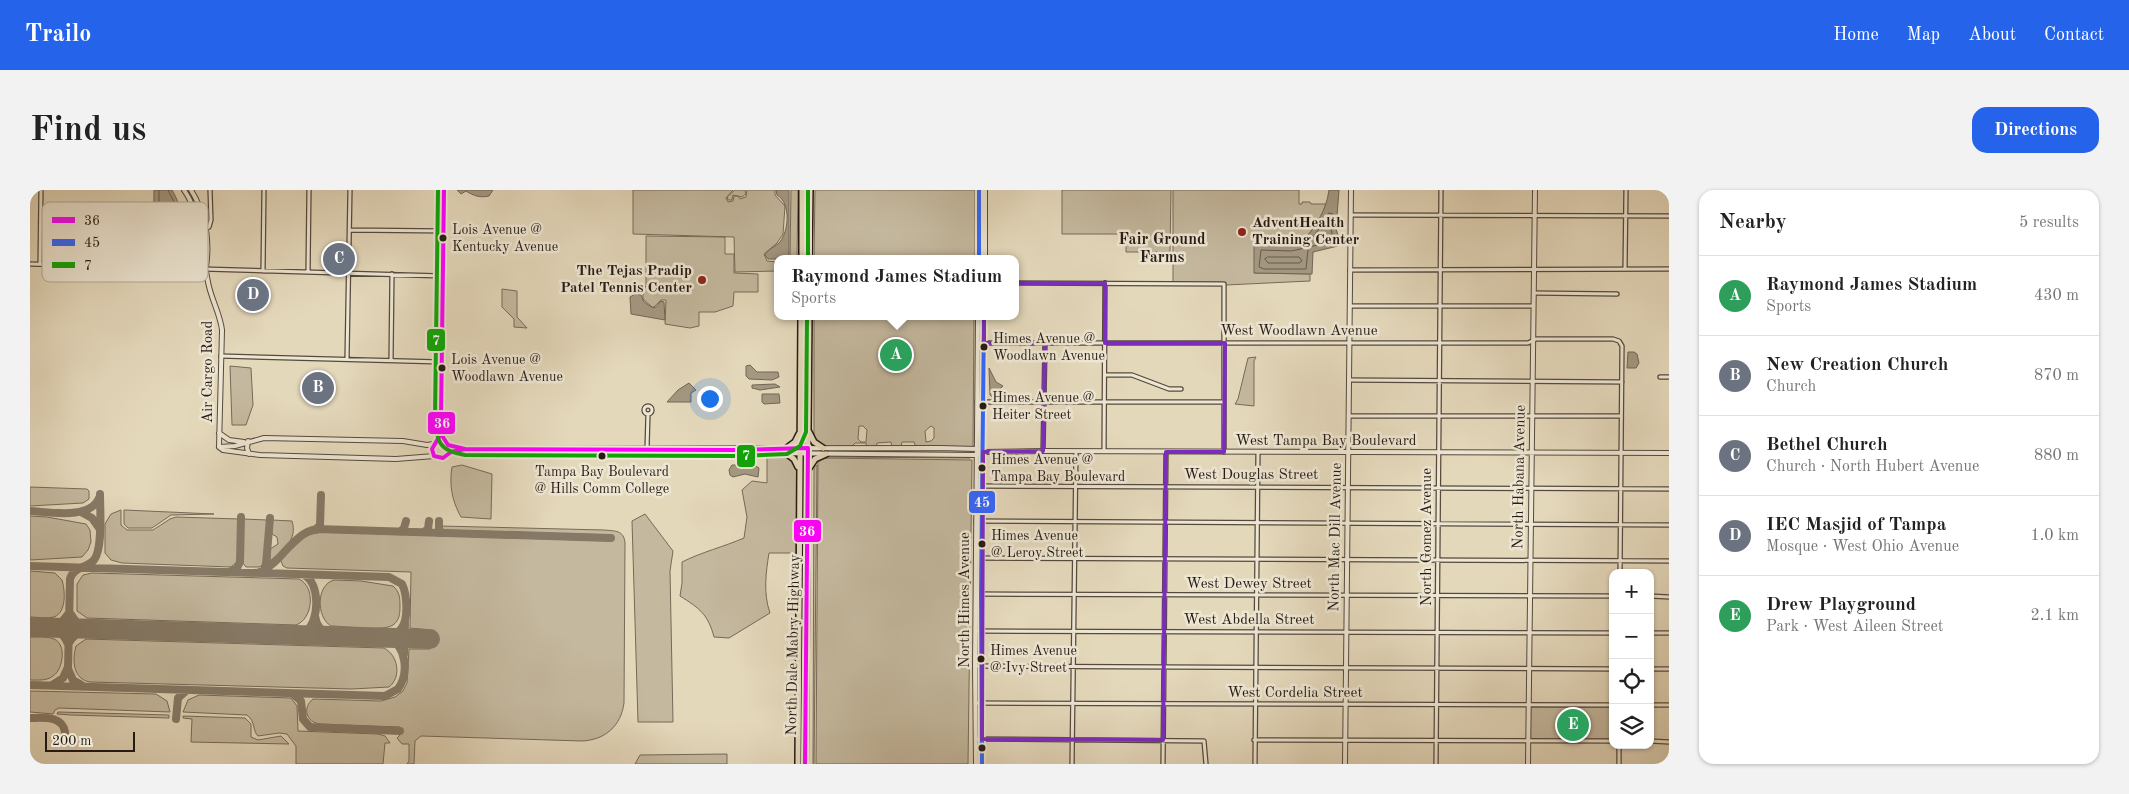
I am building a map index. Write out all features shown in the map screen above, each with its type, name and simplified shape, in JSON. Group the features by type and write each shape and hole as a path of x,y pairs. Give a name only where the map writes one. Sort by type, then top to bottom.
{"main road":[{"path":"802,190 802,255"},
{"path":"810,190 810,255"},
{"name":"North Dale Mabry Highway","path":"798,764 801,320"},
{"name":"North Dale Mabry Highway","path":"805,764 809,320"},
{"path":"800,431 795,442 787,450 800,472"},
{"path":"808,431 814,442 824,451 815,459 808,471"},
{"path":"800,607 807,608"}],"street":[{"path":"30,264 40,264 41,190"},
{"name":"Air Cargo Road","path":"184,190 192,202"},
{"name":"Air Cargo Road","path":"191,190 198,202"},
{"path":"208,226 210,224 210,190"},
{"path":"263,271 264,190"},
{"path":"308,272 309,190"},
{"path":"347,359 350,190"},
{"path":"219,446 224,450 250,454 403,459 434,456 441,458 448,454 442,417 444,190"},
{"path":"979,190 979,255"},
{"path":"984,255 985,190"},
{"name":"North Mac Dill Avenue","path":"1345,764 1351,190"},
{"name":"North Gomez Avenue","path":"1436,764 1441,190"},
{"name":"North Habana Avenue","path":"1528,764 1535,190"},
{"path":"1625,269 1626,190"},
{"path":"979,213 985,213"},
{"path":"1351,215 1669,216"},
{"path":"350,230 444,231"},
{"path":"208,269 443,276"},
{"path":"1350,270 1669,270"},
{"path":"391,360 392,274"},
{"name":"Air Cargo Road","path":"208,282 220,316 219,446"},
{"path":"1019,283 1224,284 1224,452"},
{"path":"1104,283 1104,452"},
{"path":"1534,293 1617,294"},
{"path":"1350,306 1533,306"},
{"name":"North Himes Avenue","path":"976,764 978,320"},
{"name":"North Himes Avenue","path":"982,764 981,594 984,320"},
{"name":"West Woodlawn Avenue","path":"978,343 1533,342 1536,339 1613,339 1619,341 1622,346 1622,382"},
{"path":"1043,451 1044,343"},
{"path":"221,356 442,362"},
{"path":"1105,374 1132,375 1169,389 1181,389"},
{"path":"1660,377 1669,377"},
{"path":"1349,380 1622,382 1620,569"},
{"path":"977,402 1224,402"},
{"path":"647,450 648,414"},
{"path":"1349,416 1621,416"},
{"path":"434,456 432,451 439,436 442,417"},
{"path":"220,433 229,440 246,442"},
{"path":"219,446 235,446 264,438 344,439 446,444"},
{"path":"246,442 250,454"},
{"name":"West Tampa Bay Boulevard","path":"446,444 464,449 824,451 851,448 940,448 977,449 983,452"},
{"path":"851,448 851,454"},
{"path":"861,454 862,448"},
{"path":"894,448 894,454"},
{"path":"940,448 940,454"},
{"name":"West Tampa Bay Boulevard","path":"448,454 464,449"},
{"name":"West Tampa Bay Boulevard","path":"824,451 851,454 977,454 983,452 1043,451 1669,453"},
{"path":"1072,764 1076,452"},
{"path":"1163,764 1166,452"},
{"path":"1254,764 1258,452"},
{"path":"962,454 971,456 977,464"},
{"name":"West Douglas Street","path":"982,486 1669,489"},
{"path":"976,521 1669,525"},
{"path":"976,558 1669,561"},
{"name":"West Dewey Street","path":"976,594 1609,596"},
{"path":"1654,596 1669,596"},
{"path":"976,609 981,609"},
{"name":"West Abdella Street","path":"976,631 1609,633"},
{"path":"1654,633 1669,633"},
{"path":"975,666 1609,669"},
{"path":"1654,669 1669,669"},
{"name":"West Cordelia Street","path":"976,703 1609,705"},
{"path":"1654,705 1669,705"},
{"path":"976,739 1204,741 1206,743 1206,764"},
{"path":"1254,740 1609,741"},
{"path":"1654,742 1669,742"},
{"path":"1619,749 1619,764"}],"highlighted area":[{"path":"984,283 1105,283 1105,343 1225,343 1224,452 1166,452 1163,740 982,739 983,452 1043,451 1045,343 984,343"}],"shaded area":[{"path":"633,190 733,190 726,198 728,202 733,201 734,196 738,196 740,199 746,197 747,190 775,190 775,195 785,206 783,234 777,243 764,254 767,261 774,262 774,271 735,272 734,237 633,234"},
{"path":"735,190 745,190 746,194 742,197 733,195 732,200 728,200 727,197"},
{"path":"791,190 798,190 797,255 790,255"},
{"path":"815,190 975,190 975,255 814,255"},
{"path":"1062,190 1171,190 1170,252 1126,252 1126,234 1062,234"},
{"name":"AdventHealth Training Center","path":"1173,190 1299,190 1299,204 1310,202 1311,204 1326,204 1320,220 1300,245 1264,245 1254,273 1310,274 1310,281 1226,285 1225,283 1173,282"},
{"name":"The Tejas Pradip Patel Tennis Center","path":"646,236 725,237 725,254 734,254 734,273 758,274 758,292 734,292 733,306 715,312 699,312 699,326 690,328 665,324 666,300 661,300 652,307 643,299 643,290 646,286"},
{"path":"502,289 517,291 517,317 527,328 514,327 514,319 502,307"},
{"path":"814,320 974,320 973,447 916,447 914,442 902,442 901,447 892,447 891,442 877,443 876,447 867,447 866,443 855,443 853,445 855,446 825,447 814,437","holes":["859,426 863,426 867,430 866,442 861,442 858,439","931,426 934,428 934,438 926,442 925,431"]},
{"path":"1256,357 1254,361 1254,406 1235,404 1238,399 1248,358"},
{"path":"230,366 251,368 253,405 246,425 232,425"},
{"path":"786,456 792,459 797,469 796,553 769,553 766,590 770,613 729,638 714,637 712,629 702,612 680,596 682,562 744,538 747,517 742,490 752,481 767,483 767,458"},
{"path":"826,457 967,457 970,458"},
{"path":"823,458 972,460 968,764 816,764 818,460"},
{"path":"462,465 492,474 491,519 461,517 453,499 451,480 452,467"},
{"path":"817,465 814,764 813,764 814,467"},
{"path":"30,487 87,489 89,491 89,499 83,503 30,506"},
{"path":"121,510 121,525 127,530 153,530 176,517 239,519 237,562 231,567 122,563 111,560 105,553 105,524 111,514"},
{"path":"124,510 214,514 171,515 152,528 128,528 124,524"},
{"path":"645,514 673,551 670,571 673,722 638,722 632,521"},
{"path":"30,516 86,524 90,530 91,542 88,550 82,557 30,560"},
{"path":"243,519 267,520 264,563 260,567 246,567 242,562"},
{"path":"272,520 292,521 293,534 288,544 270,561 270,549 278,544 277,537 272,534"},
{"path":"441,526 604,530 621,533 625,543 624,703 615,725 605,735 582,741 421,736 415,741 414,764 407,764 409,761 409,744 402,744 397,738 400,735 400,727 320,724 311,721 307,714 307,706 313,699 381,701 395,697 403,691 407,683 409,649 430,649 430,630 410,628 411,572 287,568 283,566 281,561 283,557 307,535 322,532 612,541 612,535 444,530"},
{"path":"30,571 55,573 62,580 64,589 63,606 61,611 54,617 30,617"},
{"path":"92,573 299,579 304,583 310,595 309,610 302,622 296,625 87,618 77,611 77,584 83,575"},
{"path":"334,580 361,581 393,586 400,598 400,612 397,621 393,625 381,628 331,626 323,616 320,602 324,588"},
{"path":"30,637 51,638 61,646 61,663 51,678 30,680"},
{"path":"86,639 384,648 393,656 397,672 396,678 389,687 352,689 90,682 80,677 74,663 76,646"},
{"path":"30,691 156,694 167,701 170,712 59,708 53,714 30,712"},
{"path":"199,695 291,698 297,706 298,731 378,734 385,736 390,743 385,743 383,764 296,764 296,746 287,734 279,733 258,736 252,720 247,715 183,712 188,700"},
{"path":"1530,707 1609,707 1609,739 1530,740"},
{"path":"58,712 169,715 169,718 71,715 57,714"},
{"path":"183,716 245,718 251,724 251,737 258,740 281,736 289,744 191,742 192,719 183,718"},
{"path":"727,754 727,764 635,764 640,755"}],"water":[{"path":"154,190 172,190 178,202 154,202"},
{"path":"457,190 493,190 489,196 483,197 466,191 461,194"},
{"path":"776,190 789,190 789,255 774,255 774,259 768,259 765,255 780,242 787,224 785,204 777,195"},
{"path":"1329,190 1339,190 1336,229 1340,242 1338,246 1313,252 1312,274 1254,273 1254,242 1263,242 1265,245 1300,245 1315,226 1322,213"},
{"path":"635,294 641,295 644,302 653,308 661,301 664,302 665,320 631,314 630,297"},
{"path":"1628,352 1637,354 1639,363 1636,368 1627,368"},
{"path":"750,365 757,372 778,372 779,377 772,380 749,379 746,376 746,366"},
{"path":"989,368 996,382 1003,386 992,397 990,395"},
{"path":"689,383 696,390 691,393 691,402 667,402 678,390"},
{"path":"775,384 780,387 760,390 752,388 752,385"},
{"path":"762,394 779,394 780,403 764,404 762,402"},
{"path":"732,465 754,465 759,468 758,477 745,474 733,477 730,475 729,470"}],"taxiway":[{"path":"83,686 73,680 68,669 70,579 74,572 91,563 97,555 100,528 100,494"},
{"path":"315,530 320,525 321,495"},
{"path":"30,511 78,512 94,505 99,498"},
{"path":"81,512 92,518 99,528"},
{"path":"231,571 237,568 240,562 241,517"},
{"path":"264,570 270,518"},
{"path":"400,532 404,528 406,521"},
{"path":"424,532 428,529 429,521"},
{"path":"439,521 439,533"},
{"path":"260,572 275,562 301,536 317,529 611,538"},
{"path":"30,566 389,577 402,584 406,606 404,625 398,632 387,638"},
{"path":"266,634 297,634 306,631 311,626 316,611 315,593 313,585 304,575"},
{"path":"49,627 61,623 69,613"},
{"path":"70,613 77,623 90,628"},
{"path":"315,616 317,624 326,633 340,636 362,636"},
{"path":"404,654 405,623"},
{"path":"30,628 47,628 57,631 65,638 68,644"},
{"path":"69,643 73,637 83,631 96,629 116,630"},
{"path":"30,685 385,696 398,689 402,683 405,668 399,647 387,638"},
{"path":"52,685 63,678 68,667"},
{"path":"176,719 178,698 187,690"},
{"path":"293,694 301,701 303,719 310,727 400,731"},
{"path":"30,718 56,720 65,732"}],"runway":[{"path":"30,627 430,639"}],"transit line":[{"name":"7","path":"438,190 435,417 438,439 444,448 449,451 465,455 737,456 787,454 800,446 806,432 807,320"},
{"name":"36","path":"444,190 441,417 443,437 448,445 465,449 737,450 808,448 805,764"},
{"name":"7","path":"808,190 808,255"},
{"name":"45","path":"979,190 979,255"},
{"name":"45","path":"982,764 981,594 984,320"},
{"name":"36","path":"440,424 439,437 432,449 434,456 443,458 451,452 465,449"}],"place":[{"name":"AdventHealth Training Center","path":"1242,232"},
{"name":"Lois Avenue @ Kentucky Avenue","path":"443,238"},
{"name":"Bethel Church","path":"339,259"},
{"name":"The Tejas Pradip Patel Tennis Center","path":"702,280"},
{"name":"IEC Masjid of Tampa","path":"253,295"},
{"name":"Himes Avenue @ Woodlawn Avenue","path":"984,347"},
{"name":"Raymond James Stadium","path":"896,355"},
{"name":"Lois Avenue @ Woodlawn Avenue","path":"442,368"},
{"name":"New Creation Church","path":"318,388"},
{"name":"Himes Avenue @ Heiter Street","path":"983,406"},
{"name":"Tampa Bay Boulevard @ Hills Comm College","path":"602,456"},
{"name":"Himes Avenue @ Tampa Bay Boulevard","path":"982,468"},
{"name":"Himes Avenue @ Leroy Street","path":"982,544"},
{"name":"Himes Avenue @ Ivy Street","path":"981,659"},
{"name":"Drew Playground","path":"1573,725"}],"district":[{"name":"Fair Ground Farms","path":"1162,249"}]}
